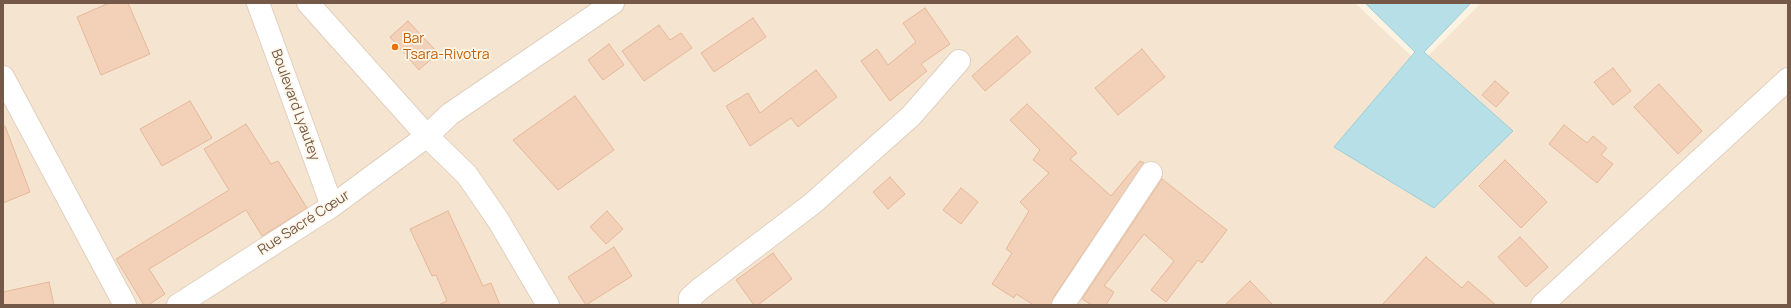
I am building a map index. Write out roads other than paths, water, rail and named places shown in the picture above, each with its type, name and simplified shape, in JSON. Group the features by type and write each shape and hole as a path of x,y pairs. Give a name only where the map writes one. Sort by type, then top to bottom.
{"street":[{"name":"Boulevard Lyautey","path":"258,3 332,206"},
{"path":"308,3 427,136 467,175 498,220 548,305"},
{"name":"Rue Sacré Cœur","path":"178,305 332,206 427,136 450,114 613,3"},
{"path":"690,305 690,298 700,289 812,204 911,116 959,61"},
{"path":"3,76 125,305"},
{"path":"1542,305 1788,79"},
{"path":"1063,305 1151,173"}],"water":[{"path":"1365,3 1471,3 1424,52 1513,131 1434,208 1334,147 1415,52"}],"place":[{"name":"Bar Tsara-Rivotra","path":"395,47"}]}
